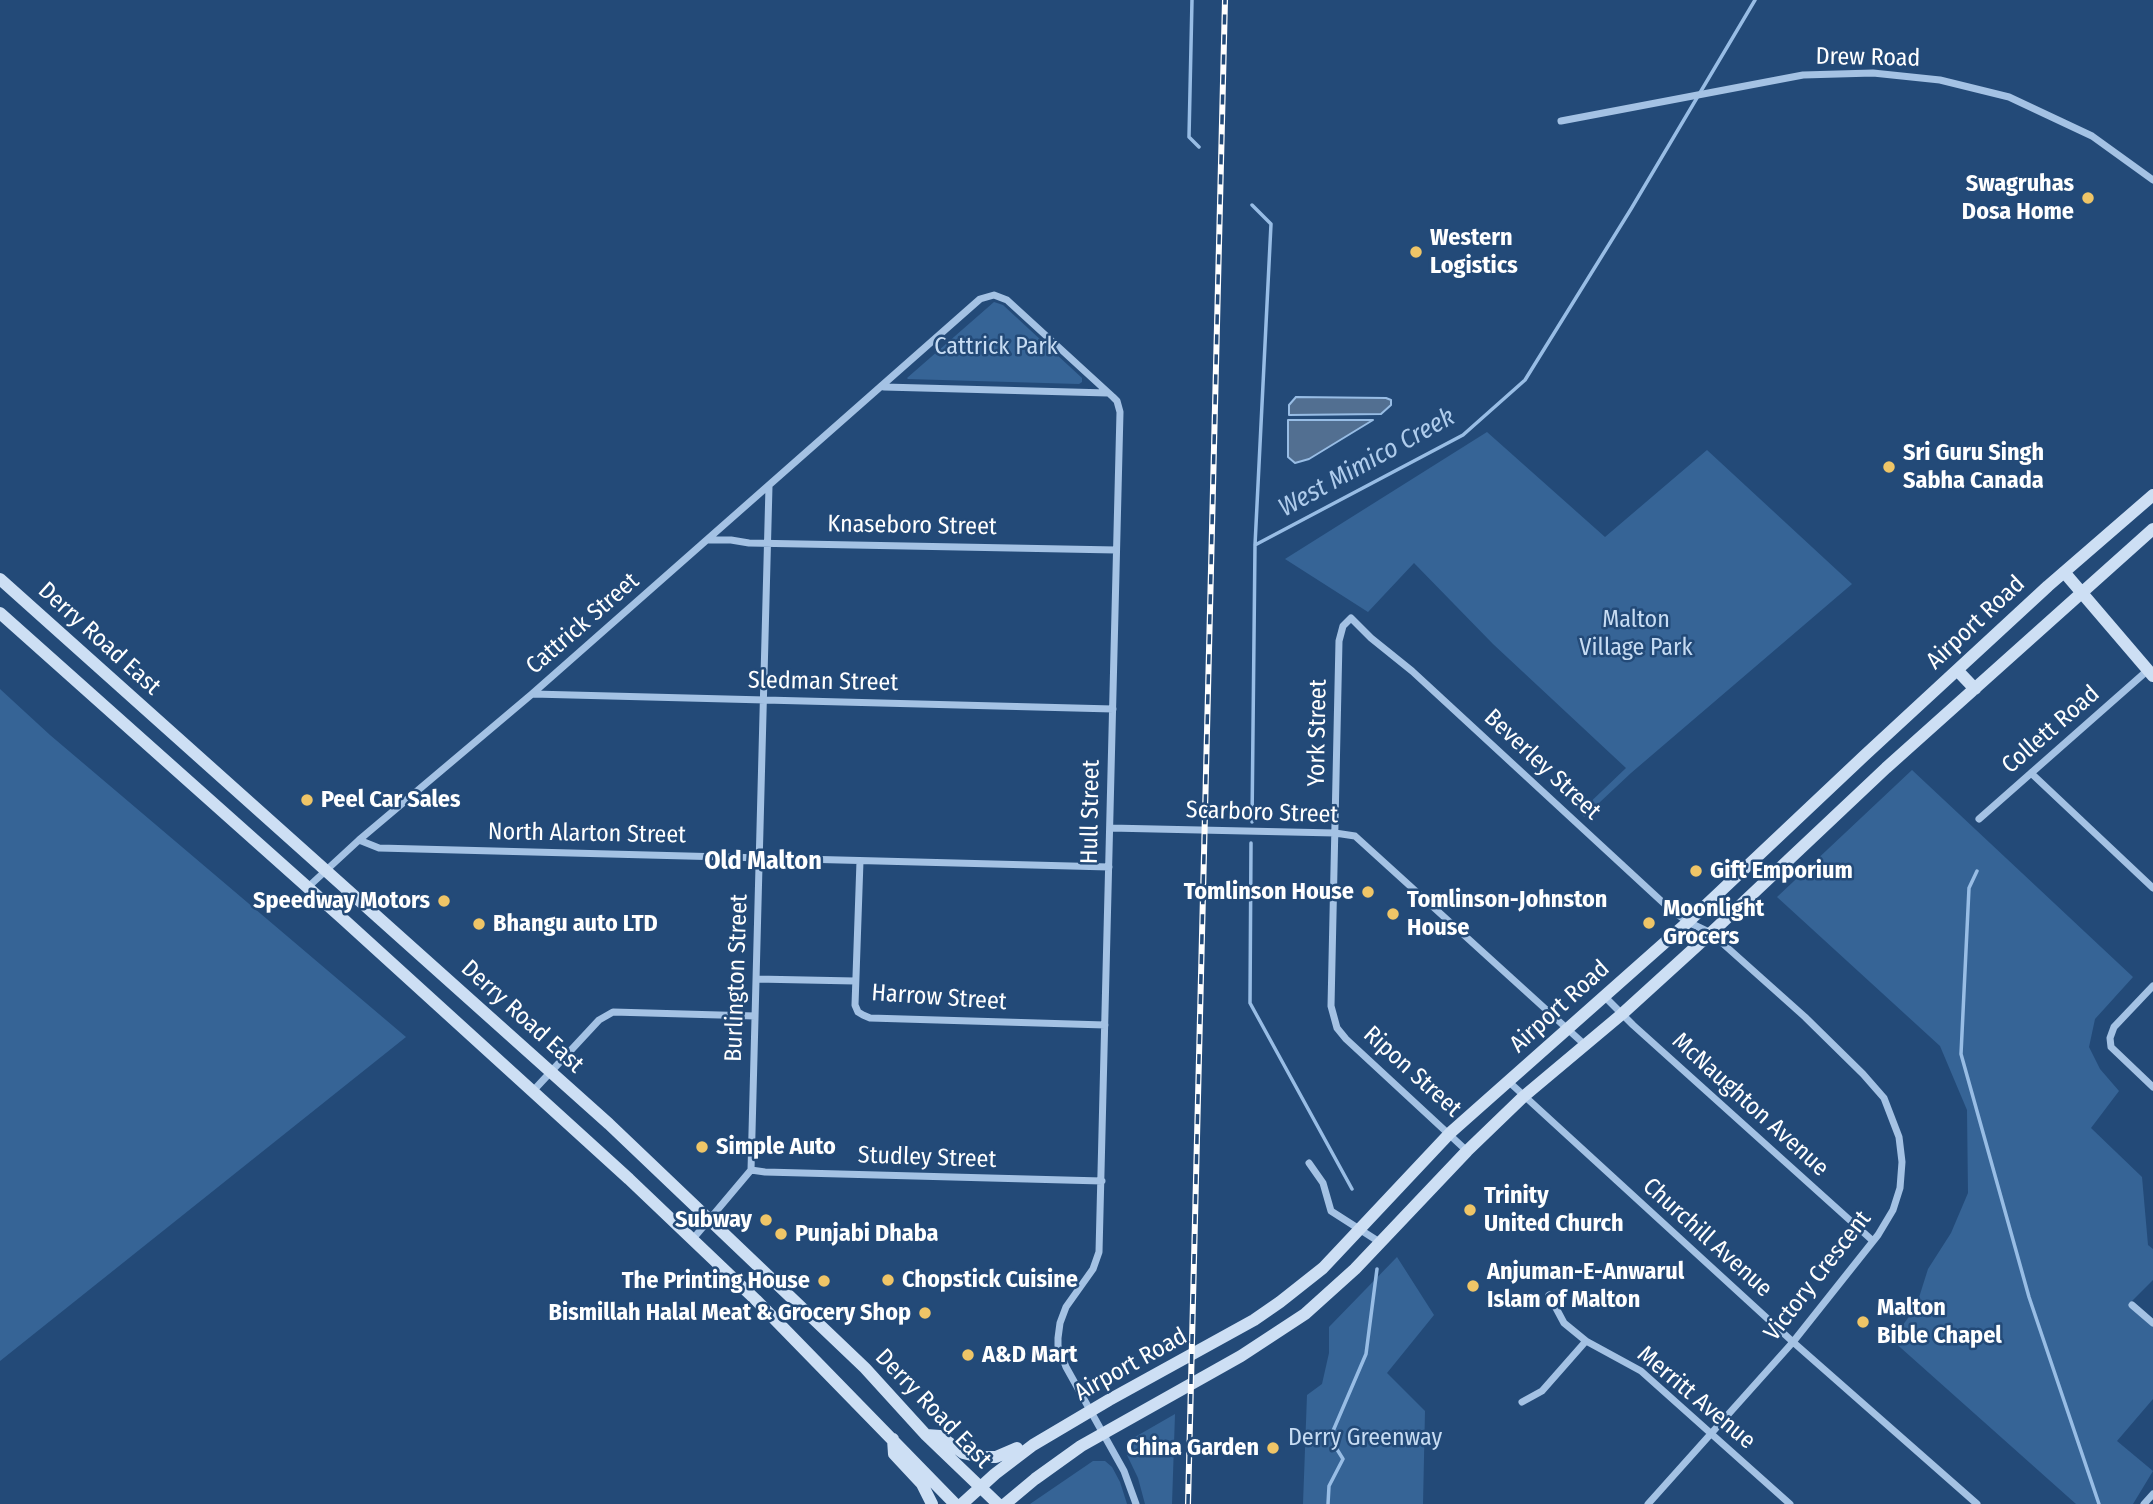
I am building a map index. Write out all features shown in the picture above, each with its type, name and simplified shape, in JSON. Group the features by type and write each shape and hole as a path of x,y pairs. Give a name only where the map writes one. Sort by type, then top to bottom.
{"main road":[{"name":"Airport Road","path":"962,1504 1033,1445 1254,1320 1323,1268 1450,1133 1688,922 1865,754 2064,572 2153,495"},
{"name":"Airport Road","path":"1005,1504 1062,1458 1241,1356 1305,1314 1336,1287 1523,1097 1622,1014 1886,768 2153,529"},
{"path":"2064,572 2150,673"},
{"name":"Derry Road East","path":"0,579 551,1071 865,1368 926,1435 998,1504"},
{"name":"Derry Road East","path":"0,613 629,1179 766,1310 955,1504"},
{"path":"1957,670 1975,689"},
{"path":"1865,754 1886,768"},
{"path":"237,825 255,806"},
{"path":"926,1435 940,1436 963,1453 980,1457 996,1457 1027,1444 1033,1445"},
{"path":"893,1439 894,1454 922,1483 932,1504"}],"street":[{"name":"Drew Road","path":"1561,121 1803,75 1862,73 1940,80 2009,97 2092,136 2153,180"},
{"name":"Hull Street","path":"883,387 981,299 994,295 1007,300 1117,401 1120,412 1098,1256 1093,1269 1066,1307 1060,1322 1058,1346 1066,1367 1130,1484 1136,1504"},
{"path":"883,387 1108,393"},
{"name":"Cattrick Street","path":"307,888 883,387"},
{"name":"Burlington Street","path":"751,1170 769,486"},
{"name":"Knaseboro Street","path":"707,540 1116,550"},
{"name":"York Street","path":"1335,1019 1331,1006 1339,641 1343,626 1351,618"},
{"name":"Beverley Street","path":"1351,618 1671,910 1711,933"},
{"name":"Collett Road","path":"1979,819 2150,673"},
{"name":"Sledman Street","path":"533,694 1113,709"},
{"path":"2031,773 2153,888"},
{"name":"Scarboro Street","path":"1110,828 1335,833 1355,836 1584,1044"},
{"name":"North Alarton Street","path":"359,840 379,848 1109,867"},
{"path":"855,981 860,861"},
{"name":"Victory Crescent","path":"1648,1504 1793,1342 1873,1241 1893,1210 1900,1188 1902,1162 1899,1137 1884,1098 1805,1017 1711,933"},
{"name":"Harrow Street","path":"756,979 855,981 855,1005 858,1012 870,1018 1105,1025"},
{"path":"2153,986 2114,1027 2110,1038 2111,1047 2153,1087"},
{"name":"McNaughton Avenue","path":"1603,995 1873,1241"},
{"path":"533,1091 599,1020 613,1012 755,1016"},
{"name":"Ripon Street","path":"1335,1019 1346,1039 1467,1151"},
{"name":"Churchill Avenue","path":"1508,1082 1793,1342 1977,1504"},
{"path":"1309,1163 1323,1182 1331,1211 1381,1242"},
{"path":"692,1240 751,1170"},
{"name":"Studley Street","path":"751,1170 1102,1181"},
{"name":"Merritt Avenue","path":"1549,1296 1564,1323 1586,1341 1641,1371 1790,1504"},
{"path":"2132,1305 2153,1323"},
{"path":"1522,1402 1542,1391 1586,1341"},
{"path":"2144,1504 2153,1494"}],"green space":[{"name":"Cattrick Park","path":"994,302 1003,305 1082,378 1082,382 907,378"},
{"name":"Malton Village Park","path":"1487,432 1605,537 1707,450 1852,584 1631,773 1584,817 1580,812 1626,768 1493,644 1414,563 1368,612 1285,559"},
{"path":"0,689 50,735 406,1037 0,1361"},
{"path":"1912,770 2133,977 2095,1019 2089,1047 2100,1069 2119,1091 2091,1128 2142,1177 2148,1245 2153,1249 2153,1280 2131,1302 2153,1327 2153,1399 2117,1441 2153,1471 2133,1504 2076,1504 1892,1340 1916,1307 1928,1269 1951,1233 1968,1193 1967,1110 1940,1046 1777,897"},
{"name":"Derry Greenway","path":"1397,1257 1434,1315 1387,1373 1425,1411 1423,1504 1303,1504 1307,1395 1322,1384 1329,1353 1329,1327"},
{"path":"1175,1414 1172,1504 1145,1504 1138,1478 1127,1455 1127,1446 1135,1437"},
{"path":"1093,1461 1105,1461 1112,1467 1127,1504 1030,1504"}],"shaded area":[{"path":"1296,397 1386,398 1391,400 1391,405 1381,414 1289,415 1289,405"},
{"path":"1288,420 1373,420 1309,459 1295,463 1288,457"}],"waterway":[{"path":"1192,0 1189,137 1199,147"},
{"name":"West Mimico Creek","path":"1255,545 1463,435 1525,380 1631,209 1755,0"},
{"path":"1252,205 1271,224 1255,545 1252,822"},
{"name":"West Mimico Creek","path":"1251,843 1250,1003 1352,1189"},
{"path":"1977,871 1969,888 1961,1054 2029,1297 2099,1504"},
{"name":"West Mimico Creek","path":"1328,1504 1329,1486 1343,1459 1333,1443 1333,1431 1366,1354 1377,1269"}],"railway":[{"path":"1188,1504 1225,0"}],"place":[{"name":"Swagruhas Dosa Home","path":"2088,198"},
{"name":"Western Logistics","path":"1416,252"},
{"name":"Sri Guru Singh Sabha Canada","path":"1889,467"},
{"name":"Peel Car Sales","path":"307,800"},
{"name":"Gift Emporium","path":"1696,871"},
{"name":"Tomlinson House","path":"1368,892"},
{"name":"Speedway Motors","path":"444,901"},
{"name":"Tomlinson-Johnston House","path":"1393,914"},
{"name":"Moonlight Grocers","path":"1649,923"},
{"name":"Bhangu auto LTD","path":"479,924"},
{"name":"Simple Auto","path":"702,1147"},
{"name":"Trinity United Church","path":"1470,1210"},
{"name":"Subway","path":"766,1220"},
{"name":"Punjabi Dhaba","path":"781,1234"},
{"name":"Chopstick Cuisine","path":"888,1280"},
{"name":"The Printing House","path":"824,1281"},
{"name":"Anjuman-E-Anwarul Islam of Malton","path":"1473,1286"},
{"name":"Bismillah Halal Meat & Grocery Shop","path":"925,1313"},
{"name":"Malton Bible Chapel","path":"1863,1322"},
{"name":"A&D Mart","path":"968,1355"},
{"name":"China Garden","path":"1273,1448"}],"district":[{"name":"Old Malton","path":"763,862"}]}
